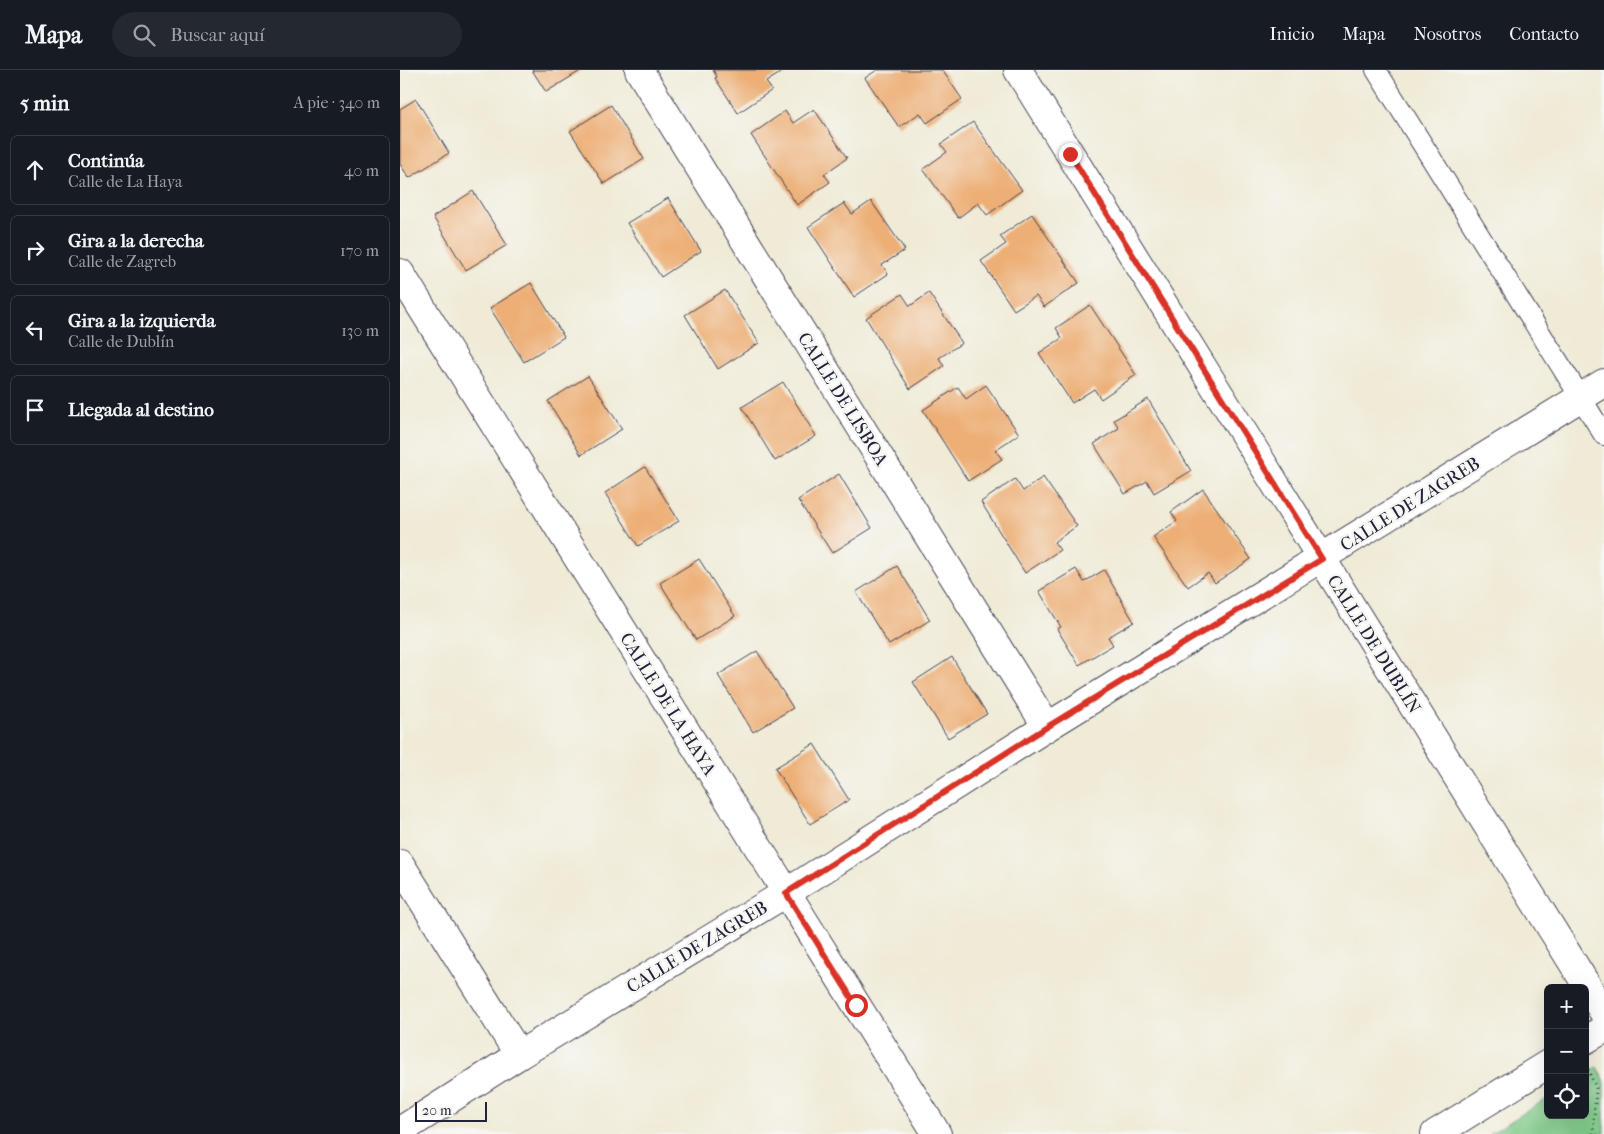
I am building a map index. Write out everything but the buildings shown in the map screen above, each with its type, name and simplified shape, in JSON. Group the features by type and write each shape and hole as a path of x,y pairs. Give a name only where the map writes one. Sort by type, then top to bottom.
{"street":[{"name":"CALLE DE LISBOA","path":"639,70 1047,727"},
{"name":"CALLE DE DUBLÍN","path":"1018,70 1604,1014"},
{"path":"1376,70 1604,435"},
{"name":"CALLE DE LA HAYA","path":"400,273 937,1134"},
{"name":"CALLE DE ZAGREB","path":"400,1131 519,1055 786,893 1047,727 1322,559 1604,383"},
{"path":"400,864 519,1055"},
{"path":"1589,1038 1604,1029"},
{"path":"1435,1134 1544,1066"}],"path":[{"path":"1589,1073 1596,1088 1593,1134"}],"green space":[{"path":"1597,1067 1604,1079 1604,1134 1490,1134 1544,1100 1544,1119 1589,1119 1589,1072"}],"route":[{"path":"856,1005 786,893 1047,727 1322,559 1070,154"}]}
